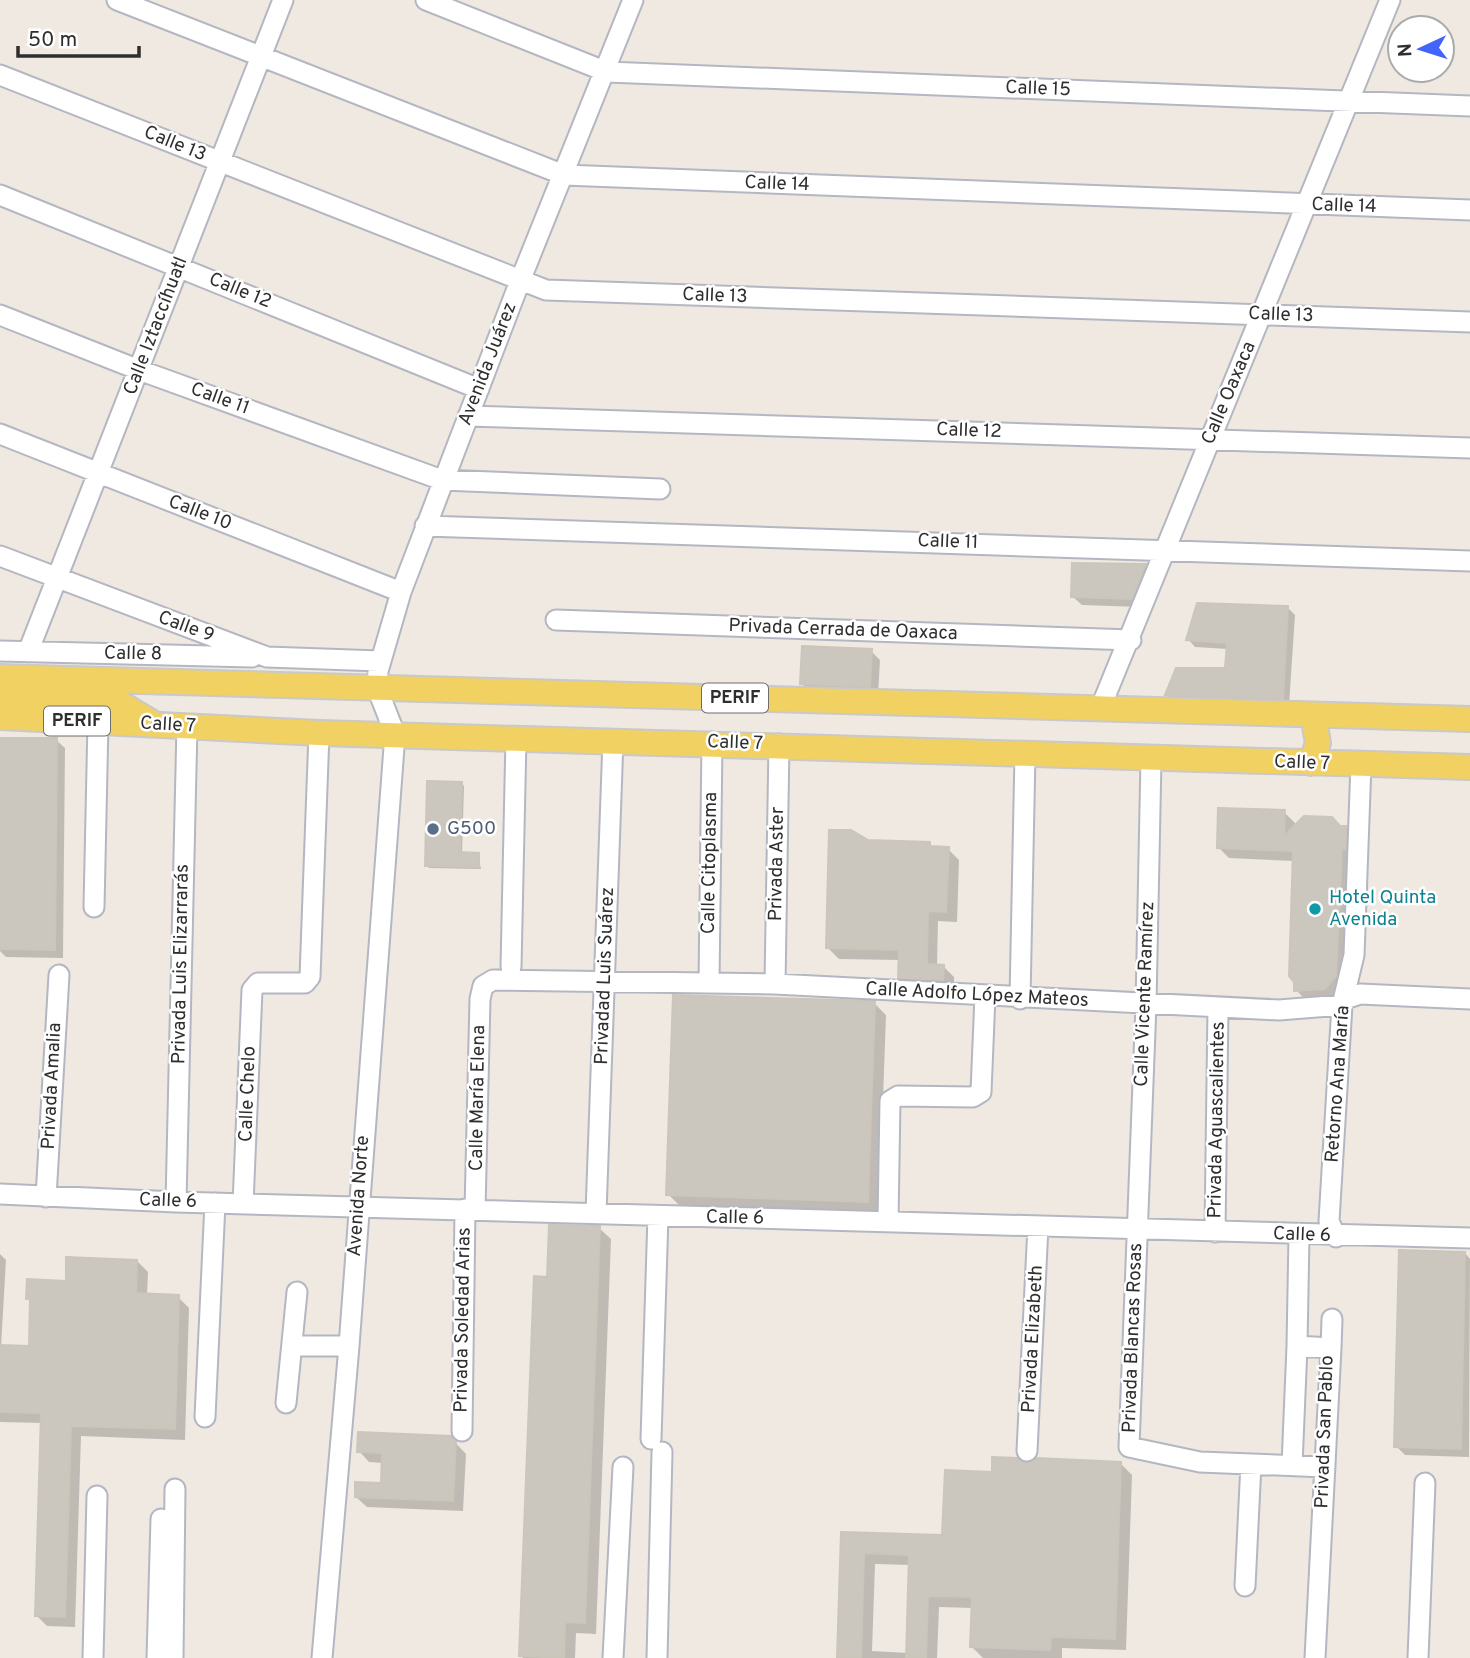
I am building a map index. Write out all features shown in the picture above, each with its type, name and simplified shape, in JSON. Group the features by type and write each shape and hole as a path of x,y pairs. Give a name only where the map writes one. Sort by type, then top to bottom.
{"main road":[{"name":"PERIF","path":"0,677 1470,719"},
{"path":"0,694 89,697 121,704 154,725"},
{"path":"1311,763 1318,743 1313,715"},
{"name":"Calle 7","path":"0,717 319,733 779,744 1151,759 1470,767"}],"street":[{"name":"Calle 14","path":"117,0 564,175 1470,210"},
{"name":"Calle Iztaccíhuatl","path":"28,652 284,0"},
{"name":"Calle 15","path":"426,0 607,72 1470,106"},
{"name":"Avenida Juárez","path":"394,734 377,688 380,661 401,592 520,281 634,0"},
{"name":"Calle Oaxaca","path":"1100,709 1131,640 1165,549 1390,0"},
{"name":"Calle 13","path":"0,75 546,290 1470,322"},
{"name":"Calle 12","path":"0,195 479,389"},
{"name":"Calle 11","path":"0,315 139,370 442,480 660,489"},
{"name":"Calle 12","path":"468,416 1470,448"},
{"name":"Calle 10","path":"0,434 401,592"},
{"name":"Calle 11","path":"425,526 1470,561"},
{"name":"Calle 9","path":"0,556 267,657 380,661"},
{"name":"Privada Cerrada de Oaxaca","path":"556,620 1131,640"},
{"name":"Calle 8","path":"0,651 267,657"},
{"path":"94,907 98,722"},
{"name":"Privada Luis Elizarrarás","path":"176,1202 187,726"},
{"name":"Calle Chelo","path":"243,1204 255,985 309,981 319,733"},
{"name":"Avenida Norte","path":"321,1658 349,1346 394,734"},
{"path":"511,967 516,737"},
{"name":"Privadad Luis Suárez","path":"596,1213 613,740"},
{"name":"Calle Citoplasma","path":"709,983 712,743"},
{"name":"Privada Aster","path":"775,984 779,744"},
{"path":"1020,999 1025,754"},
{"name":"Calle Vicente Ramírez","path":"1138,1230 1151,759"},
{"name":"Retorno Ana María","path":"1336,1237 1329,1221 1342,1004 1354,955 1361,764"},
{"name":"Privada Amalia","path":"46,1197 59,975"},
{"name":"Calle Adolfo López Mateos","path":"483,986 492,980 510,979 775,984 1020,999 1279,1010 1342,1004 1348,998 1360,994 1470,999"},
{"name":"Calle María Elena","path":"470,1209 483,986"},
{"path":"888,1221 890,1101 898,1096 973,1097 981,1092 985,996"},
{"name":"Privada Aguascalientes","path":"1215,1232 1218,1007"},
{"name":"Calle 6","path":"0,1194 176,1202 888,1221 1336,1237 1470,1238"},
{"path":"205,1417 215,1203"},
{"name":"Privada Soledad Arias","path":"462,1431 470,1209"},
{"path":"657,1658 658,1216"},
{"name":"Privada Elizabeth","path":"1027,1451 1038,1226"},
{"name":"Privada Blancas Rosas","path":"1138,1230 1129,1447 1200,1462 1251,1464"},
{"name":"Privada San Pablo","path":"1300,1235 1297,1346 1331,1348 1315,1658"},
{"path":"286,1403 297,1292"},
{"path":"1331,1348 1332,1320"},
{"path":"292,1346 349,1346"},
{"path":"1292,1465 1297,1346"},
{"path":"1245,1586 1251,1464 1325,1467"},
{"path":"613,1658 622,1467"},
{"path":"1418,1658 1425,1482"},
{"path":"157,1658 168,1492 173,1658"},
{"path":"93,1658 97,1496"}],"building":[{"path":"1072,563 1146,564 1132,599 1071,597"},
{"path":"1197,603 1288,606 1283,699 1165,695 1176,668 1225,668 1227,643 1186,640"},
{"path":"802,646 872,649 870,687 800,684"},
{"path":"0,738 57,738 55,950 0,949"},
{"path":"427,781 462,782 460,852 479,853 479,867 425,866"},
{"name":"Hotel Quinta Avenida","path":"1218,808 1285,810 1284,836 1304,816 1332,817 1340,826 1346,826 1346,849 1342,849 1336,976 1325,989 1294,991 1294,982 1289,976 1293,851 1217,848"},
{"path":"829,830 851,830 868,840 930,842 930,846 949,847 946,912 928,911 927,964 944,965 943,980 898,978 899,950 826,948"},
{"path":"673,995 875,1001 868,1202 666,1195"},
{"path":"549,1225 600,1226 585,1623 565,1622 564,1658 519,1656 534,1276 547,1277"},
{"path":"1399,1250 1465,1252 1461,1449 1394,1447"},
{"path":"66,1257 137,1260 136,1293 179,1295 175,1429 71,1426 65,1617 35,1616 41,1413 0,1412 0,1345 29,1346 30,1299 26,1299 27,1279 66,1281"},
{"path":"358,1432 451,1436 456,1441 453,1501 355,1497 355,1482 381,1483 382,1453 357,1452"},
{"path":"992,1457 1017,1458 1027,1463 1037,1458 1121,1462 1115,1639 1051,1637 1050,1650 970,1647 972,1597 928,1596 926,1658 906,1658 909,1555 864,1553 861,1658 837,1658 841,1532 942,1535 945,1470 992,1472"}],"place":[{"name":"G500","path":"433,829"},
{"name":"Hotel Quinta Avenida","path":"1315,909"}]}
